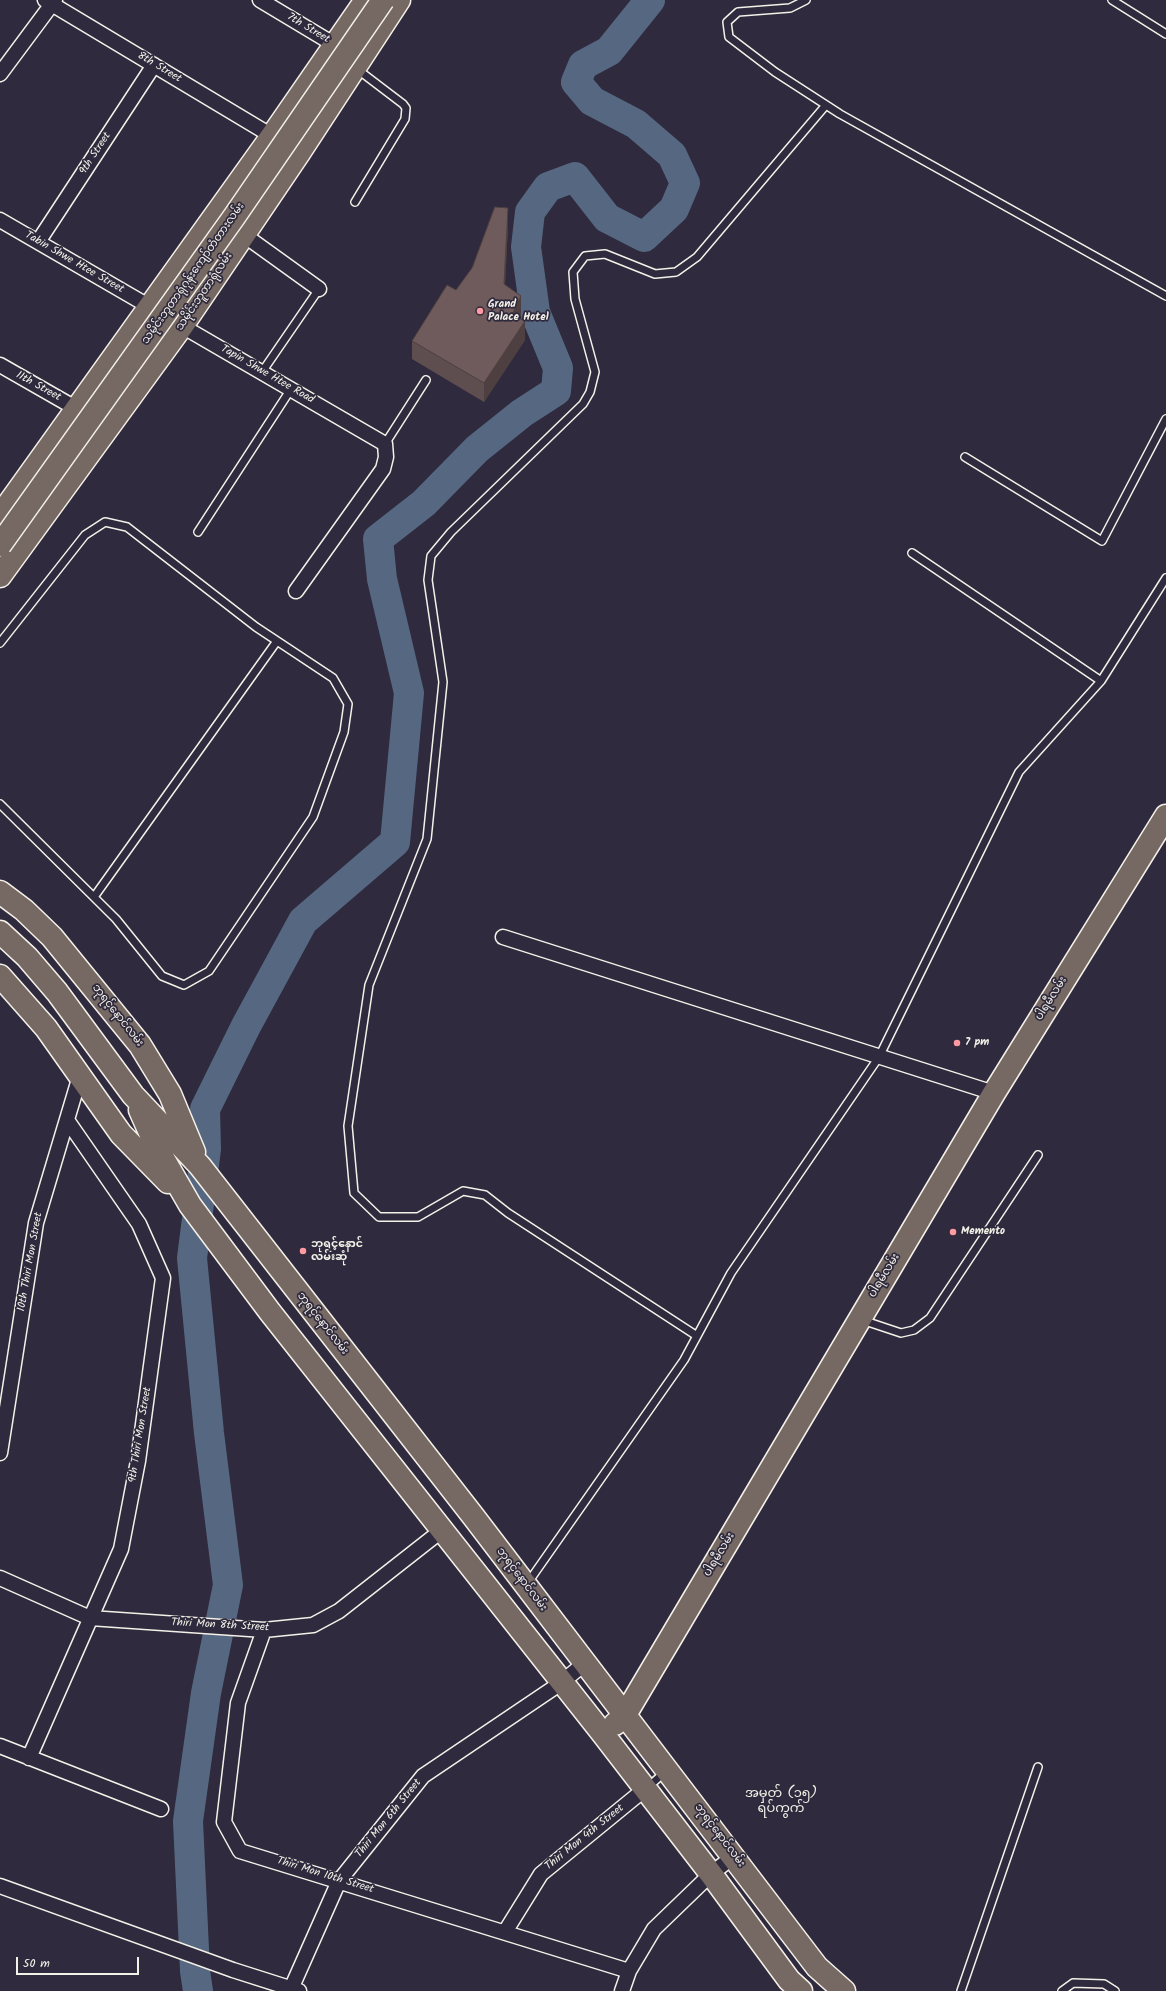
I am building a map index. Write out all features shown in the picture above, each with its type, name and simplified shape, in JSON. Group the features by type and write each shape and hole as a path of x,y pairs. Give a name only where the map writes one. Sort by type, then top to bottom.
{"main road":[{"path":"35,529 4,504 77,409 149,306 272,136 366,0"},
{"name":"သမိုင်းဘူတာရုံဂုန်းကျော်တံတားလမ်း","path":"0,544 234,217 383,0"},
{"name":"သမိုင်းဘူတာရုံလမ်း","path":"0,576 182,326 399,0"},
{"name":"ပါရမီလမ်း","path":"603,1734 625,1715 994,1093 1166,816"},
{"name":"ဘုရင့်နောင်လမ်း","path":"0,892 24,910 52,937 140,1045 170,1094 200,1166"},
{"name":"ဘုရင့်နောင်လမ်း","path":"0,932 27,957 57,992 133,1095 200,1166 586,1663 817,1967 844,1991"},
{"name":"ဘုရင့်နောင်လမ်း","path":"0,976 46,1028 121,1134 190,1205"},
{"name":"ဘုရင့်နောင်လမ်း","path":"133,1095 156,1146 190,1205 270,1312 441,1531 603,1734 711,1874 789,1980 801,1991"},
{"path":"510,1618 531,1592"}],"street":[{"name":"7th Street","path":"260,0 335,45"},
{"name":"8th Street","path":"51,1 272,136"},
{"path":"0,74 51,1"},
{"name":"9th Street","path":"38,242 154,65"},
{"name":"Tabin Shwe Htee Street","path":"0,220 149,306"},
{"path":"244,235 319,289"},
{"name":"Tapin Shwe Htee Road","path":"149,306 385,444"},
{"name":"11th Street","path":"0,365 77,409"},
{"path":"296,591 383,469 386,457 385,444"},
{"path":"503,938 994,1093"},
{"name":"10th Thiri Mon Street","path":"0,1453 36,1223 80,1076"},
{"name":"9th Thiri Mon Street","path":"29,1758 121,1549 138,1461 163,1278 139,1224 67,1120"},
{"name":"Thiri Mon 8th Street","path":"0,1578 90,1618 264,1630 313,1625 339,1611 441,1531"},
{"name":"Thiri Mon 10th Street","path":"264,1630 238,1703 224,1822 240,1851 339,1880 628,1971"},
{"name":"Thiri Mon 6th Street","path":"295,1990 339,1880 422,1776 561,1683 586,1663"},
{"path":"0,1746 161,1809"},
{"name":"Thiri Mon 4th Street","path":"505,1932 541,1874 645,1789"},
{"path":"622,1991 628,1971 654,1929 711,1874 734,1856"},
{"path":"0,1886 233,1970 295,1990"}],"lane":[{"path":"806,0 790,8 738,12 727,22 729,37 775,72 826,105 1166,296"},
{"path":"1112,0 1166,34"},
{"path":"354,67 399,100 406,108 405,118 355,202"},
{"path":"697,1336 508,1213 485,1195 463,1191 418,1217 379,1217 354,1192 348,1126 369,986 428,839 443,682 428,580 431,556 451,532 584,404 590,392 595,372 575,299 573,272 585,256 605,254 655,274 676,272 696,257 826,105"},
{"path":"262,372 319,289"},
{"path":"385,444 426,380"},
{"path":"198,532 291,389"},
{"path":"965,457 1102,541 1166,419"},
{"path":"0,643 85,535 105,522 127,527 256,627 333,678 348,704 344,732 313,817 209,971 184,985 162,976 116,919 0,804"},
{"path":"912,553 1101,681"},
{"path":"531,1592 684,1360 731,1273 879,1057 1019,772 1101,681 1166,578"},
{"path":"94,897 277,641"},
{"path":"860,1319 901,1333 914,1330 930,1318 1038,1155"},
{"path":"961,1991 1038,1767"},
{"path":"645,1789 668,1770"},
{"path":"1062,1991 1073,1983 1104,1984 1115,1991"}],"building":[{"name":"Grand Palace Hotel","path":"495,207 508,208 504,284 521,296 512,315 525,321 484,383 412,341 447,285 456,290 472,268"}],"waterway":[{"path":"198,1991 195,1971 188,1821 206,1693 228,1585 209,1433 192,1258 206,1149 205,1109 246,1026 303,921 395,842 409,693 382,579 378,539 424,503 477,449 522,413 556,391 558,368 535,312 526,247 530,212 548,187 575,177 607,218 644,237 674,209 685,183 672,155 636,124 592,101 576,82 583,65 609,51 650,0"}],"place":[{"name":"Grand Palace Hotel","path":"480,311"},
{"name":"7 pm","path":"957,1043"},
{"name":"Memento","path":"953,1232"},
{"name":"ဘုရင့်နောင် လမ်းဆုံ","path":"303,1251"}],"district":[{"name":"အမှတ် (၁၅) ရပ်ကွက်","path":"781,1802"}]}
